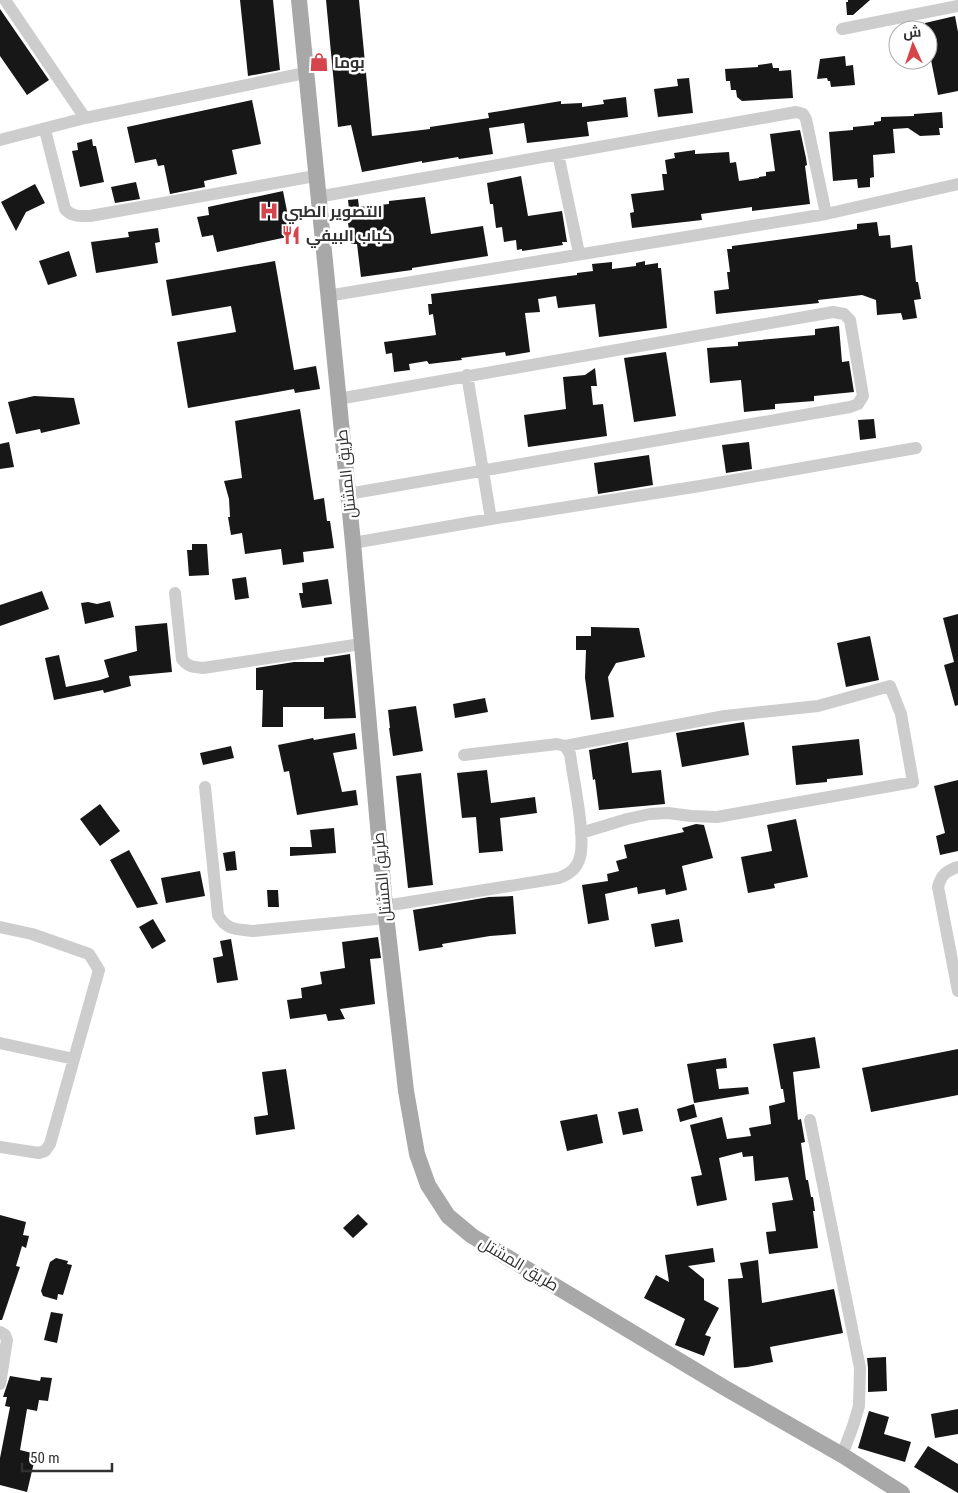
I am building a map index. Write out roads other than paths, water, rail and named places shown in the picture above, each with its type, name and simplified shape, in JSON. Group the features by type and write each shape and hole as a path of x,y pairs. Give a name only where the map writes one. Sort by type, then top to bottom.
{"main road":[{"name":"طريق المشتل","path":"299,0 317,197 353,543 385,912 406,1091 417,1154 428,1185 448,1216 472,1236 724,1388 842,1455 902,1493"}],"street":[{"path":"5,0 85,118"},
{"path":"842,28 958,6"},
{"path":"0,140 45,130 85,118 305,73"},
{"path":"317,197 796,112 803,114 806,119 826,214"},
{"path":"45,130 65,209 68,213 76,216 90,216 315,176"},
{"path":"558,154 578,254"},
{"path":"328,296 826,214 958,184"},
{"path":"338,399 833,312 844,314 850,320 863,396 858,404 850,407 482,469 348,494"},
{"path":"467,375 491,519"},
{"path":"353,543 700,486 916,448"},
{"path":"175,594 182,659 191,667 203,668 362,644"},
{"path":"464,755 557,744 565,746 725,716 818,706 890,686 901,714 912,782 717,817 668,813 650,814 581,833"},
{"path":"205,787 218,915 223,923 232,929 253,931 385,912 559,878 569,874 580,856 581,833 570,754 565,746"},
{"path":"958,867 944,874 940,879 938,887 958,991"},
{"path":"0,927 40,937 89,954 99,970 50,1144 45,1151 39,1153 0,1147"},
{"path":"0,1043 74,1059"},
{"path":"810,1120 860,1368 859,1406 854,1426 842,1455"},
{"path":"0,1332 5,1335 7,1340 0,1384"}],"place":[{"name":"بوما","path":"319,62"},
{"name":"التصوير الطبي","path":"269,211"},
{"name":"كباب البيفي","path":"291,235"}]}
